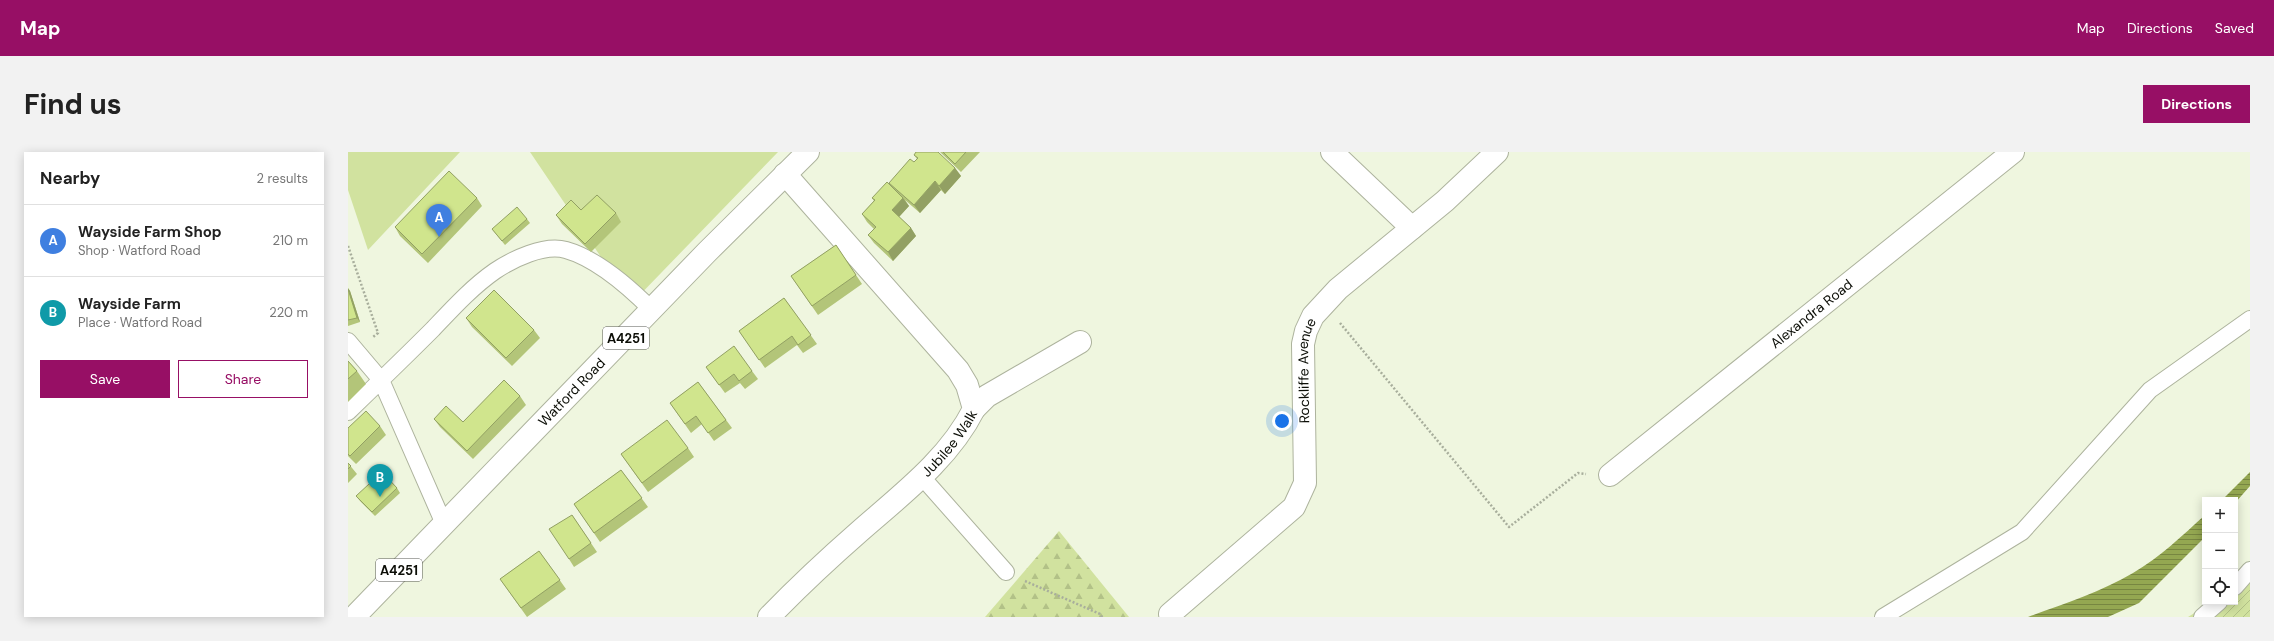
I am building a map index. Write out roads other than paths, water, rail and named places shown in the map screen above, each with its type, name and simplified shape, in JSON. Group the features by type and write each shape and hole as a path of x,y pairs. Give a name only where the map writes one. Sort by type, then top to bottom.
{"street":[{"name":"Watford Road","path":"354,617 652,310 808,152"},
{"path":"1332,152 1412,228"},
{"name":"Rockliffe Avenue","path":"1170,614 1294,507 1300,496 1305,483 1303,344 1306,331 1313,316 1338,289 1444,202 1497,152"},
{"name":"Alexandra Road","path":"1610,475 2013,152"},
{"name":"Jubilee Walk","path":"769,617 810,575 922,477 961,433 974,409 967,385 958,370 785,174"},
{"path":"974,409 986,396 1080,342"}],"lane":[{"path":"348,412 461,300 495,271 521,257 544,250 566,250 600,266 630,288 652,310"},
{"path":"1883,617 2022,532 2150,390 2250,319"},
{"path":"353,346 381,380 444,524"},
{"path":"922,477 1006,572"},
{"path":"2238,584 2250,570"},
{"path":"2202,617 2216,605"}],"place":[{"name":"Wayside Farm Shop","path":"439,237"},
{"name":"Wayside Farm","path":"380,497"}]}
